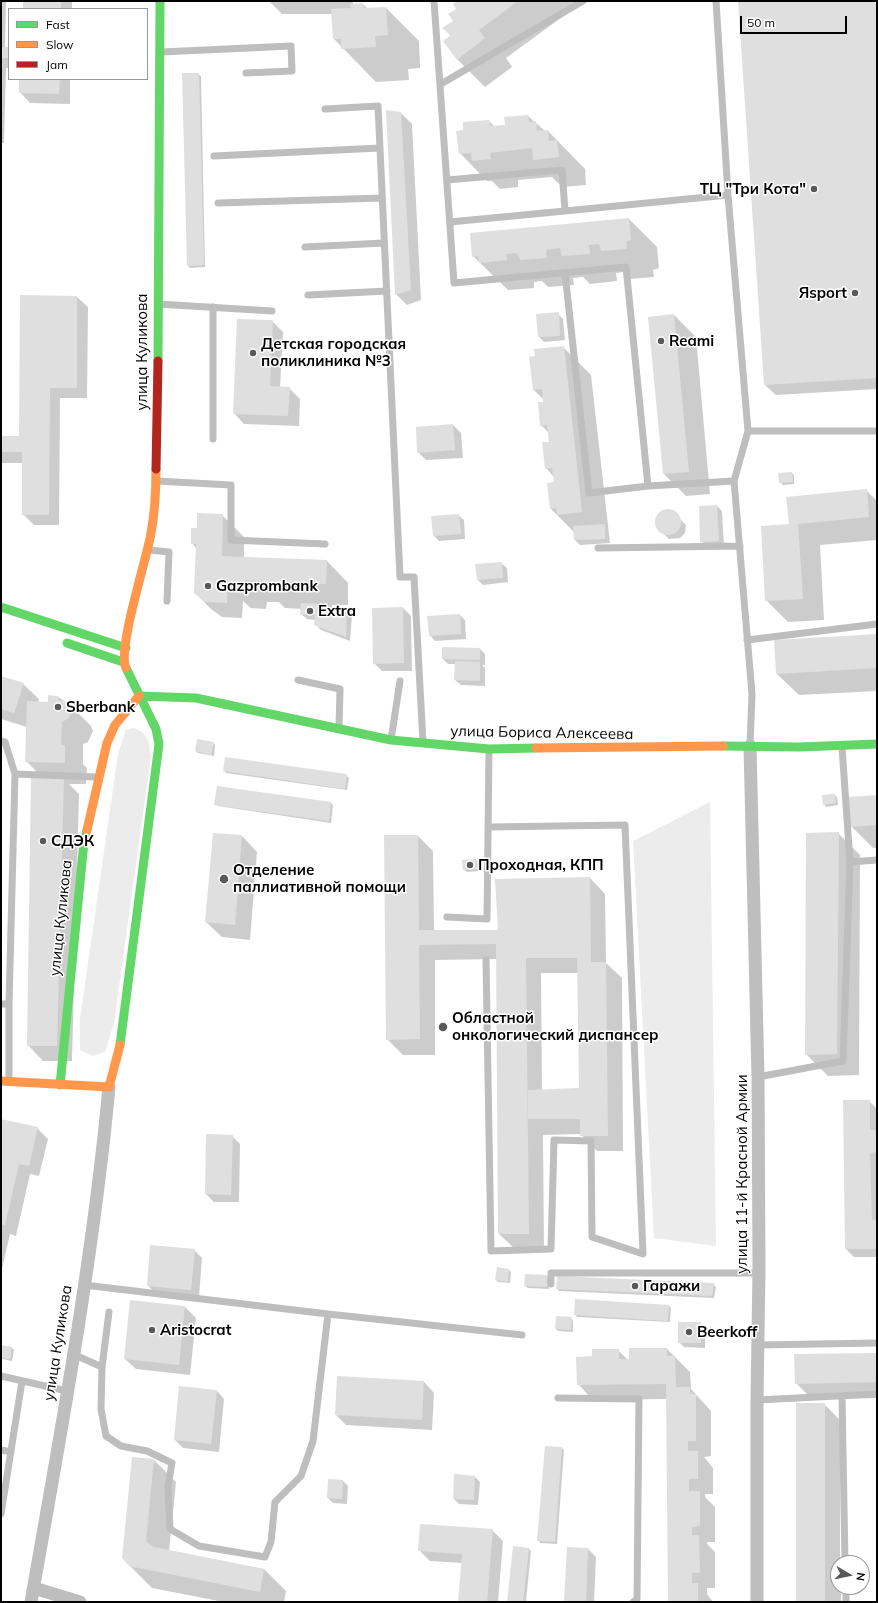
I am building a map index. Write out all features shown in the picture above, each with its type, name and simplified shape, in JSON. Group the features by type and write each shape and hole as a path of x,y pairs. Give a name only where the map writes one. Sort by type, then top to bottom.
{"main road":[{"name":"улица Куликова","path":"123,662 129,623 147,550 155,509 160,1"},
{"path":"1,607 126,648"},
{"path":"5,1082 109,1087 122,1038 159,744 156,729 123,662 60,641"},
{"name":"улица Куликова","path":"60,1085 84,842 98,777 107,744 116,725 139,696"},
{"name":"улица Бориса Алексеева","path":"139,696 196,698 338,730 391,740 489,749 750,746 799,747 877,744"}],"street":[{"name":"улица 11-й Красной Армии","path":"750,746 758,1076 758,1602"},
{"name":"улица Куликова","path":"31,1602 84,1285 100,1177 109,1087"},
{"path":"34,1588 80,1602"}],"lane":[{"path":"434,1 454,283 626,267 648,486"},
{"path":"441,84 583,1"},
{"path":"716,1 728,195 748,431 734,481 752,694 750,746"},
{"path":"160,52 291,46 292,71 246,73"},
{"path":"325,108 378,106 400,577 414,577 424,744"},
{"path":"214,156 380,148"},
{"path":"447,180 562,170 565,211"},
{"path":"450,222 728,195"},
{"path":"218,203 382,198"},
{"path":"305,247 384,243"},
{"path":"565,273 589,493 648,486 734,481"},
{"path":"308,295 387,291"},
{"path":"158,304 272,311"},
{"path":"213,307 213,439"},
{"path":"748,431 877,432"},
{"path":"156,481 231,485 231,540 325,544"},
{"path":"598,548 740,546"},
{"path":"147,550 169,552 167,601"},
{"path":"747,640 877,624"},
{"path":"298,680 340,690 338,730"},
{"path":"391,740 400,681"},
{"path":"1,741 5,742 15,774 5,1004 5,1082"},
{"path":"758,1076 843,1062 850,862 842,745"},
{"path":"447,917 487,919 489,749"},
{"path":"15,774 98,777"},
{"path":"486,960 491,1251 551,1249 554,1140 591,1140 592,1237 643,1254 625,825 489,827"},
{"path":"850,862 877,860"},
{"path":"551,1284 551,1273 759,1273"},
{"path":"84,1285 328,1314 522,1334"},
{"path":"109,1312 102,1367 101,1409 106,1436 121,1446 147,1451 172,1463 168,1486 170,1529 199,1546 265,1557 271,1542 275,1502 301,1476 312,1441 328,1314"},
{"path":"758,1345 877,1343"},
{"path":"73,1354 102,1367"},
{"path":"1,1376 67,1391"},
{"path":"1,1514 22,1381"},
{"path":"757,1400 877,1394"},
{"path":"842,1396 845,1555"},
{"path":"558,1398 639,1399 637,1598 633,1602"},
{"path":"1,1450 11,1452"}],"shaded area":[{"path":"133,728 142,732 147,738 151,756 114,1023 105,1052 93,1056 80,1050 80,1019 118,754 126,730"},
{"path":"710,802 716,1246 654,1238 633,841"}],"building":[{"path":"23,1 61,1 61,8 23,8"},
{"path":"457,1 518,1 479,30 485,38 457,60 443,41 451,35 442,28 453,21 448,14 456,9 453,4"},
{"name":"ТЦ \"Три Кота\"","path":"738,1 877,1 877,378 764,385"},
{"path":"363,3 364,8 386,7 388,35 375,36 376,47 341,49 341,39 333,39 331,9 351,8 350,4"},
{"path":"1,47 8,47 8,58 1,58"},
{"path":"182,73 199,73 204,265 187,266"},
{"path":"19,80 60,80 59,94 19,93"},
{"path":"386,110 401,112 411,290 395,295"},
{"path":"528,115 529,122 536,121 537,131 548,130 549,141 557,140 559,157 533,160 532,148 490,153 491,159 472,161 471,153 459,154 456,131 463,130 463,122 489,120 490,126 505,125 504,117"},
{"path":"629,218 631,240 626,242 627,249 601,251 599,244 589,245 590,254 562,256 560,248 546,250 547,258 520,260 517,253 506,254 507,260 479,263 478,256 472,257 470,233"},
{"path":"20,295 77,296 77,388 50,388 49,515 22,515 22,452 1,452 1,436 19,436"},
{"path":"559,312 560,336 538,337 536,314"},
{"path":"674,314 689,472 663,474 648,317"},
{"name":"Детская городская поликлиника №3","path":"237,319 273,320 270,386 290,387 288,416 233,414"},
{"path":"564,346 582,512 557,515 556,508 550,509 547,483 554,482 552,468 545,469 542,442 549,442 547,425 540,426 538,402 543,402 542,389 533,390 529,357 535,356 534,349"},
{"path":"453,424 455,450 417,453 416,427"},
{"path":"792,472 793,482 779,483 778,473"},
{"path":"867,489 869,517 798,524 803,599 765,601 761,526 789,524 786,497"},
{"path":"717,505 719,541 700,542 699,506"},
{"path":"668,509 677,513 681,522 677,531 668,535 659,531 655,522 659,513"},
{"path":"197,513 223,514 222,556 327,560 326,584 310,583 310,587 297,587 297,582 280,582 280,587 262,587 262,581 245,580 245,587 228,587 228,581 227,603 205,602 194,593 196,544 191,544 191,528 197,528"},
{"path":"459,514 461,534 433,536 431,516"},
{"path":"605,524 605,539 574,540 573,526"},
{"path":"502,562 503,578 477,580 475,564"},
{"path":"301,603 319,604 318,608 347,610 346,637 314,625 315,615 300,615"},
{"path":"403,607 404,663 373,664 372,608"},
{"path":"460,614 461,634 429,636 427,616"},
{"path":"877,634 877,668 776,674 774,640"},
{"path":"442,647 480,648 480,660 442,659"},
{"path":"455,661 480,662 480,681 454,680"},
{"path":"1,676 24,683 14,713 1,709"},
{"path":"48,695 58,696 58,700 69,703 71,708 69,718 62,722 61,745 65,745 65,763 25,762 27,701 48,702"},
{"path":"197,739 214,742 211,755 195,751"},
{"path":"225,757 347,774 345,789 223,771"},
{"path":"31,777 64,778 57,1046 27,1046"},
{"path":"217,786 331,802 329,821 214,805"},
{"path":"835,794 836,803 823,805 822,795"},
{"path":"877,795 877,825 850,827 848,797"},
{"path":"839,832 837,1054 805,1055 806,833"},
{"name":"Отделение паллиативной помощи","path":"213,833 242,835 235,925 205,922"},
{"path":"384,835 418,835 419,930 498,930 495,879 590,877 591,962 606,962 608,1136 580,1136 580,1119 528,1119 528,1090 579,1088 577,958 526,958 529,1234 498,1234 496,944 419,945 420,1039 386,1040"},
{"name":"Проходная, КПП","path":"476,859 477,869 463,870 462,860"},
{"path":"843,1100 870,1100 870,1130 877,1130 877,1152 870,1153 872,1220 877,1220 877,1249 845,1249"},
{"path":"1,1119 38,1127 29,1166 19,1164 5,1225 1,1225"},
{"path":"206,1134 233,1135 231,1195 205,1194"},
{"path":"150,1245 195,1249 191,1290 147,1286"},
{"path":"497,1267 509,1269 508,1282 495,1280"},
{"path":"525,1274 547,1275 547,1287 524,1286"},
{"name":"Гаражи","path":"557,1276 714,1283 712,1296 556,1289"},
{"path":"575,1299 669,1305 668,1321 574,1315"},
{"path":"130,1300 185,1306 179,1365 124,1359"},
{"path":"556,1316 572,1317 571,1330 555,1329"},
{"name":"Beerkoff","path":"678,1322 701,1322 701,1343 678,1343"},
{"path":"1,1345 12,1347 10,1359 1,1358"},
{"path":"629,1348 667,1348 667,1356 675,1356 676,1387 690,1387 690,1394 696,1394 696,1441 688,1441 688,1451 698,1451 698,1479 689,1479 689,1491 700,1491 700,1526 692,1527 692,1535 699,1535 700,1573 692,1573 692,1583 698,1583 698,1602 668,1602 666,1384 577,1385 576,1357 592,1356 592,1349 619,1349 619,1359 629,1359"},
{"path":"877,1353 877,1382 795,1384 794,1354"},
{"path":"337,1376 424,1381 422,1420 335,1415"},
{"path":"179,1386 217,1390 211,1444 174,1440"},
{"path":"796,1403 825,1403 825,1602 796,1602"},
{"path":"545,1446 562,1447 555,1542 537,1541"},
{"path":"132,1457 154,1459 146,1541 154,1547 264,1569 260,1592 129,1566 122,1558"},
{"path":"454,1474 475,1476 474,1500 453,1499"},
{"path":"328,1479 343,1480 342,1499 327,1498"},
{"path":"420,1524 493,1529 487,1602 458,1602 462,1554 418,1551"},
{"path":"513,1546 529,1548 523,1602 507,1602"},
{"path":"567,1547 588,1548 586,1602 564,1602"}],"traffic: fast":[{"path":"158,361 160,1"},
{"path":"1,607 126,648"},
{"path":"67,643 123,662"},
{"path":"120,1045 159,744 156,729 126,668"},
{"path":"139,696 196,698 391,740 489,749 536,748"},
{"path":"723,746 799,747 877,744"},
{"path":"60,1085 84,842 87,830"}],"traffic: slow":[{"path":"126,668 124,658 129,624 152,525 155,501 156,469"},
{"path":"87,830 107,743 115,725 139,696"},
{"path":"536,748 723,746"},
{"path":"1,1081 109,1087 120,1045"}],"traffic: jam":[{"path":"156,469 158,361"}],"place":[{"name":"ТЦ \"Три Кота\"","path":"814,189"},
{"name":"Яsport","path":"855,293"},
{"name":"Reami","path":"661,341"},
{"name":"Детская городская поликлиника №3","path":"253,353"},
{"name":"Gazprombank","path":"208,586"},
{"name":"Extra","path":"310,611"},
{"name":"Sberbank","path":"58,707"},
{"name":"СДЭК","path":"43,841"},
{"name":"Проходная, КПП","path":"470,865"},
{"name":"Отделение паллиативной помощи","path":"224,879"},
{"name":"Областной онкологический диспансер","path":"443,1027"},
{"name":"Гаражи","path":"635,1286"},
{"name":"Aristocrat","path":"152,1330"},
{"name":"Beerkoff","path":"689,1332"}]}
